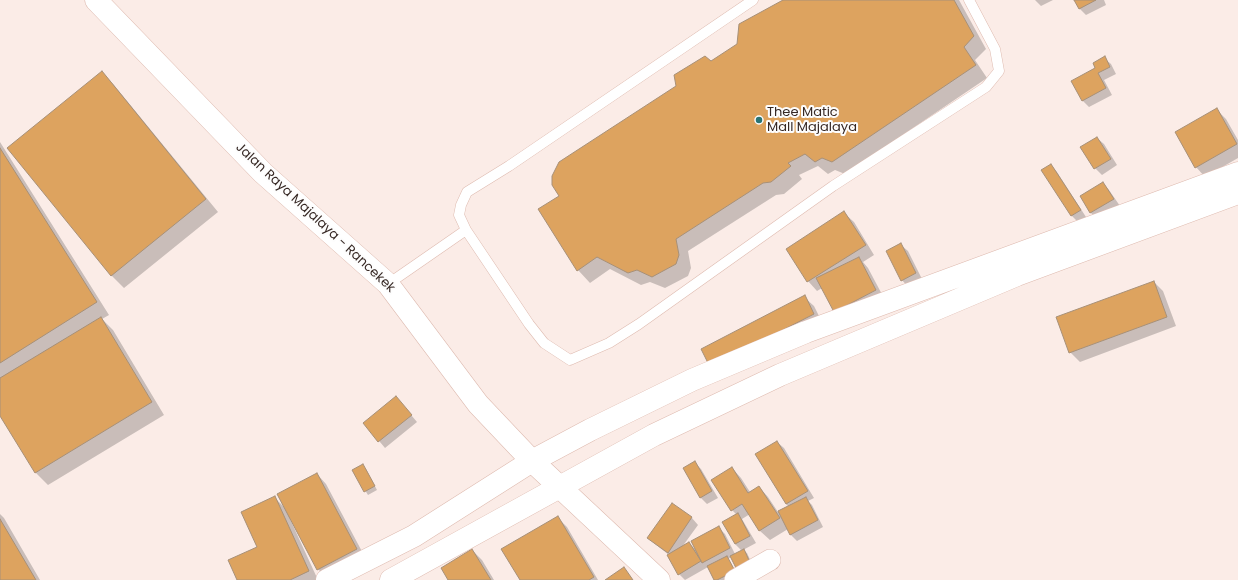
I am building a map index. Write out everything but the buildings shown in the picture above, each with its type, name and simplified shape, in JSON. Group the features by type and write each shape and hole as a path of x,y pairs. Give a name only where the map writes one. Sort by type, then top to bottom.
{"main road":[{"name":"Jalan Raya Majalaya - Rancekek","path":"96,0 263,173 388,284 478,404 532,462 659,580"},
{"path":"327,580 414,536 532,462 590,430 692,380 806,332 1238,173"},
{"path":"391,580 559,486 654,435 780,375 1018,275 1238,193"}],"street":[{"path":"735,580 770,560"}],"lane":[{"path":"753,0 509,166 467,192 461,205 459,215 466,230 529,324 544,343 570,360 609,343 677,298 833,186 986,87 999,71 995,49 969,0"},
{"path":"388,284 466,230"}],"place":[{"name":"Thee Matic Mall Majalaya","path":"759,120"}]}
